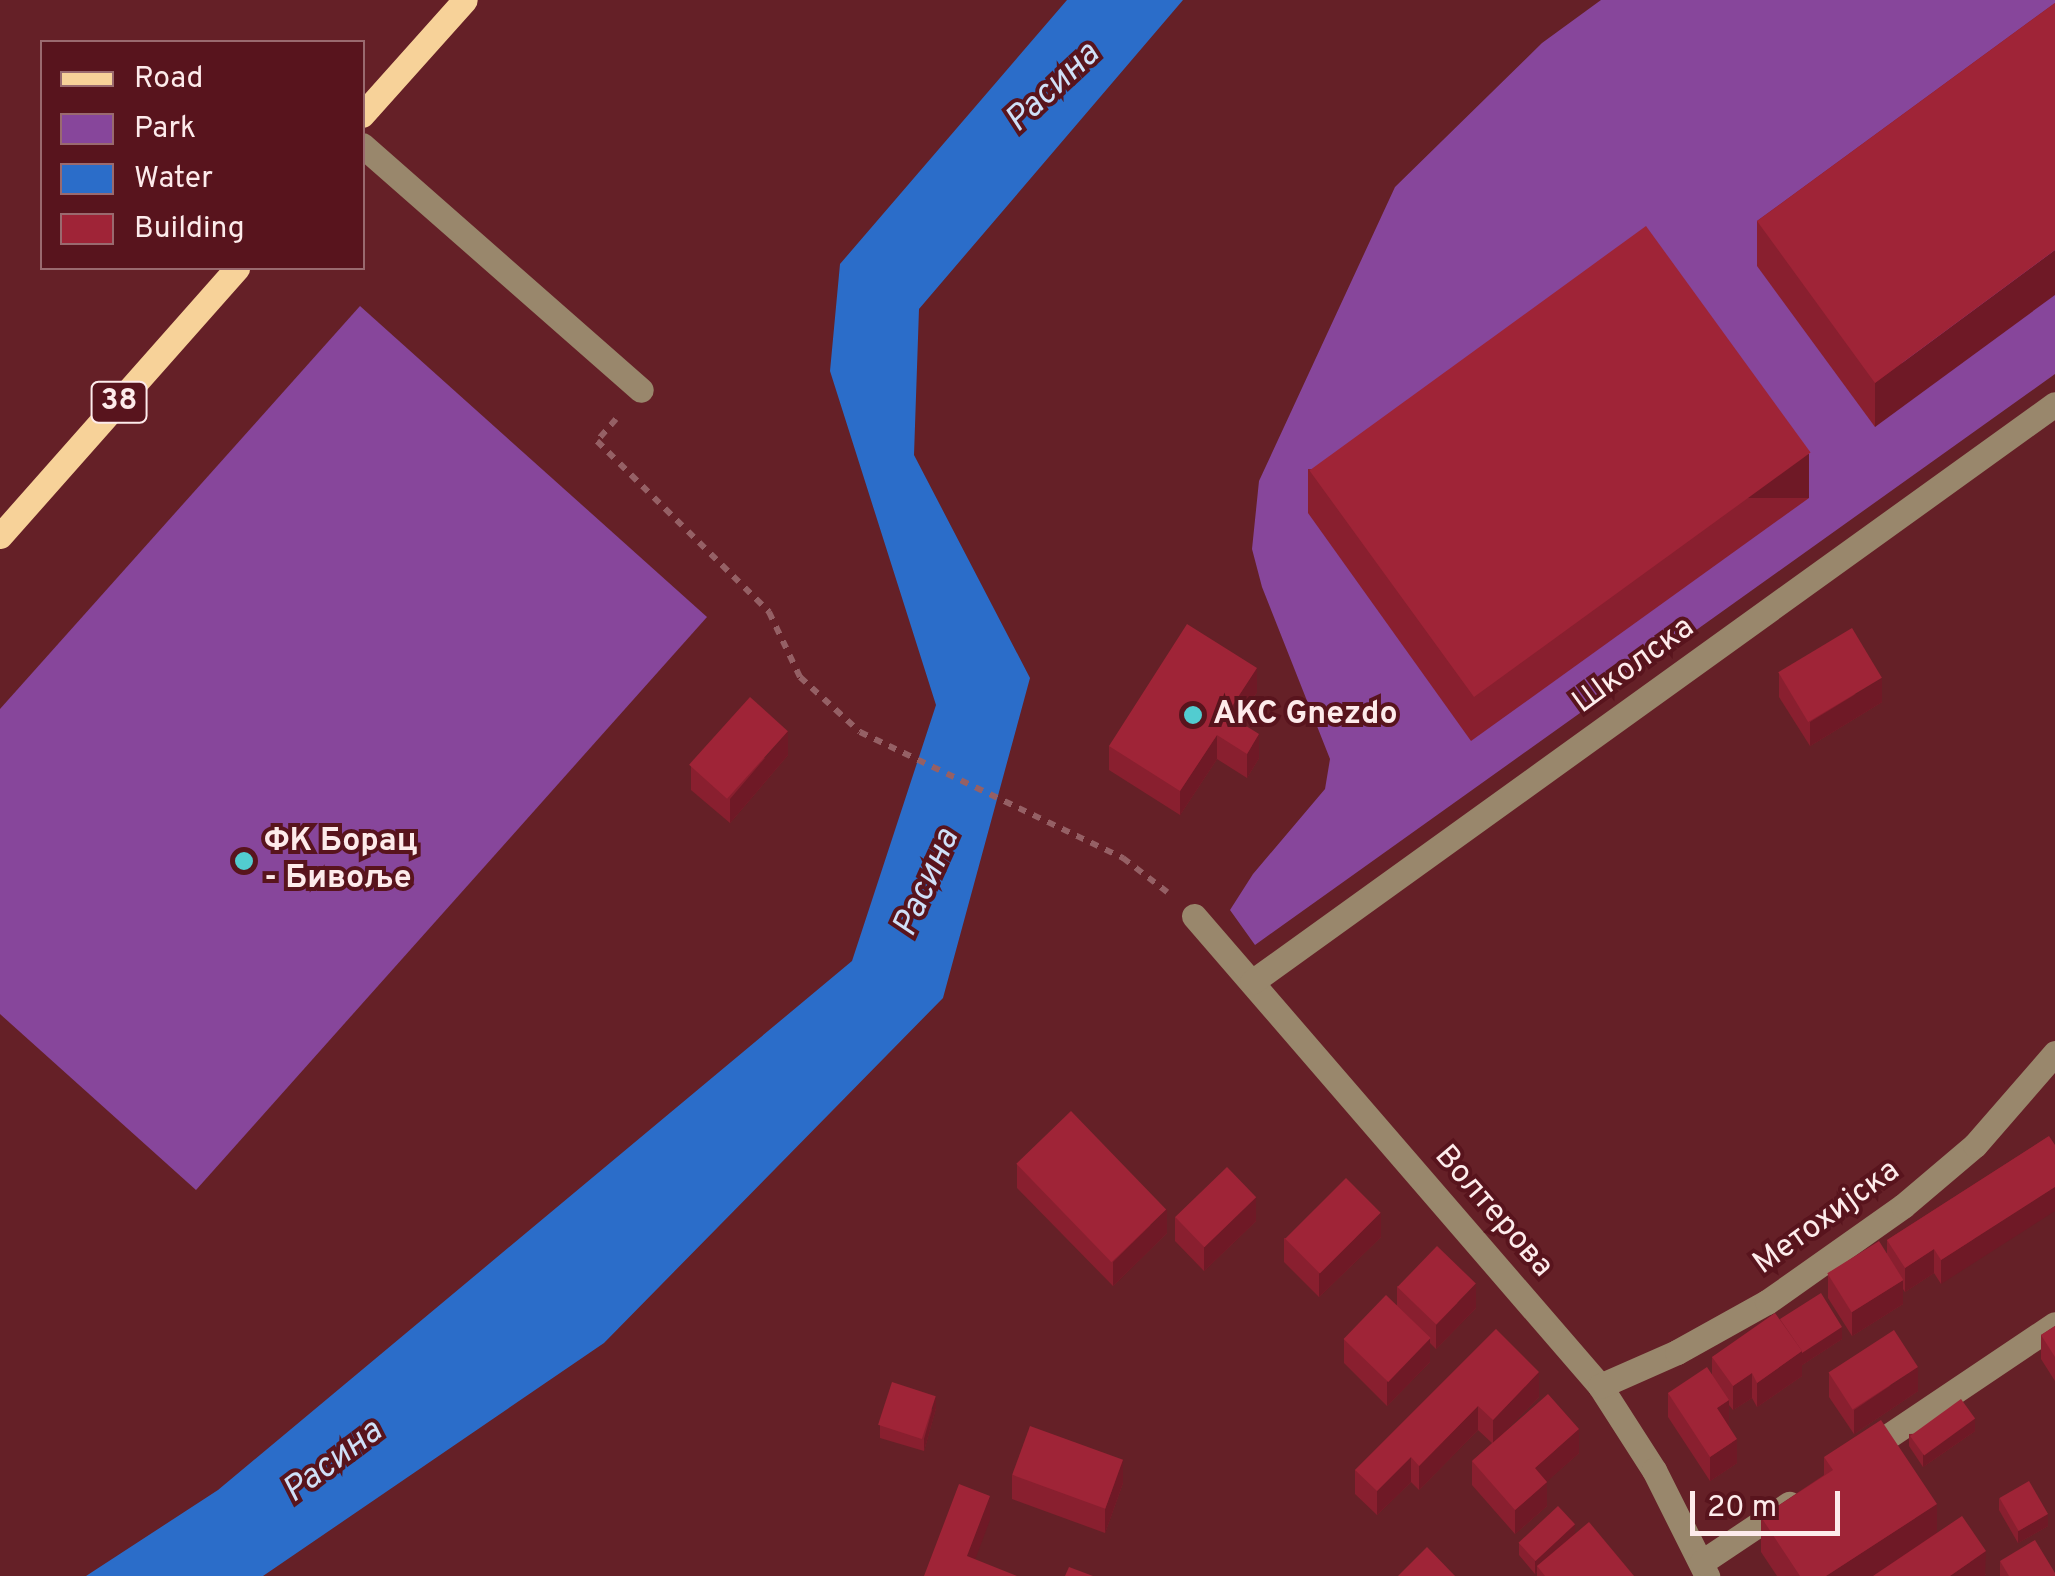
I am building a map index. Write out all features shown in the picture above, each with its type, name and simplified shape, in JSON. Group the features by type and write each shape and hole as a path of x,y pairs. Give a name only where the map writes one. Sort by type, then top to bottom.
{"main road":[{"path":"365,113 465,0"},
{"name":"38","path":"0,536 236,270"}],"street":[{"path":"365,148 641,390"},
{"name":"Школска","path":"1252,982 2055,404"},
{"name":"Волтерова","path":"1194,916 1600,1386 1654,1470 1704,1569"},
{"name":"Метохијска","path":"1600,1386 1677,1352 1767,1302 1903,1206 1975,1145 2055,1054"},
{"path":"1846,1465 2055,1324"},
{"path":"1704,1569 1814,1486"}],"path":[{"path":"641,390 597,441 769,612 800,676 860,732 1036,820 1123,858 1194,916"}],"green space":[{"path":"1601,0 2055,0 2055,374 1255,945 1230,910 1253,874 1325,789 1330,759 1262,587 1252,549 1259,481 1395,187 1542,43"},
{"name":"ФК Борац - Бивоље","path":"360,306 707,617 196,1190 0,1014 0,709"}],"water":[{"name":"Расина","path":"1067,0 1183,0 919,309 914,455 1030,678 943,998 604,1343 263,1576 86,1576 218,1490 852,961 936,705 830,371 840,264"}],"building":[{"path":"2055,3 2055,250 1875,383 1757,221"},
{"path":"1646,226 1811,453 1474,697 1309,471"},
{"name":"AKC Gnezdo","path":"1187,624 1257,668 1227,714 1259,734 1247,754 1217,735 1180,791 1109,746"},
{"path":"1852,628 1882,678 1808,722 1778,672"},
{"path":"750,697 788,731 727,799 689,765"},
{"path":"1071,1111 1166,1210 1111,1262 1016,1164"},
{"path":"2049,1136 2055,1145 2055,1187 1941,1260 1934,1249 1905,1268 1887,1240"},
{"path":"1227,1167 1256,1197 1204,1247 1175,1217"},
{"path":"1346,1178 1381,1213 1320,1273 1285,1239"},
{"path":"1879,1241 1903,1280 1852,1312 1827,1273"},
{"path":"1437,1246 1476,1284 1436,1325 1397,1287"},
{"path":"1821,1293 1842,1327 1802,1353 1780,1319"},
{"path":"1386,1295 1431,1338 1388,1382 1344,1339"},
{"path":"1775,1313 1802,1351 1757,1383 1752,1373 1733,1386 1712,1357"},
{"path":"2055,1326 2055,1357 2041,1335"},
{"path":"1496,1329 1539,1372 1493,1420 1478,1406 1419,1466 1411,1457 1377,1491 1355,1470"},
{"path":"1894,1330 1918,1367 1853,1409 1829,1372"},
{"path":"1707,1367 1729,1400 1717,1408 1737,1439 1710,1457 1668,1393"},
{"path":"892,1382 936,1396 922,1439 878,1425"},
{"path":"1548,1394 1579,1429 1535,1468 1547,1482 1515,1510 1472,1461"},
{"path":"1961,1399 1975,1418 1924,1455 1910,1436"},
{"path":"1881,1420 1937,1504 1826,1576 1800,1576 1761,1517 1833,1470 1824,1457"},
{"path":"1030,1426 1123,1460 1105,1509 1012,1475"},
{"path":"2029,1481 2048,1514 2019,1531 2000,1498"},
{"path":"959,1484 990,1496 967,1556 1017,1576 924,1576"},
{"path":"1558,1506 1575,1524 1536,1561 1519,1543"},
{"path":"1962,1516 1986,1551 1950,1576 1873,1576"},
{"path":"1589,1522 1634,1576 1545,1576 1537,1566"},
{"path":"2035,1540 2055,1576 2009,1576 2000,1561"},
{"path":"1427,1547 1455,1576 1398,1576"},
{"path":"1069,1567 1093,1576 1065,1576"}],"place":[{"name":"AKC Gnezdo","path":"1193,715"},
{"name":"ФК Борац - Бивоље","path":"244,861"}]}
